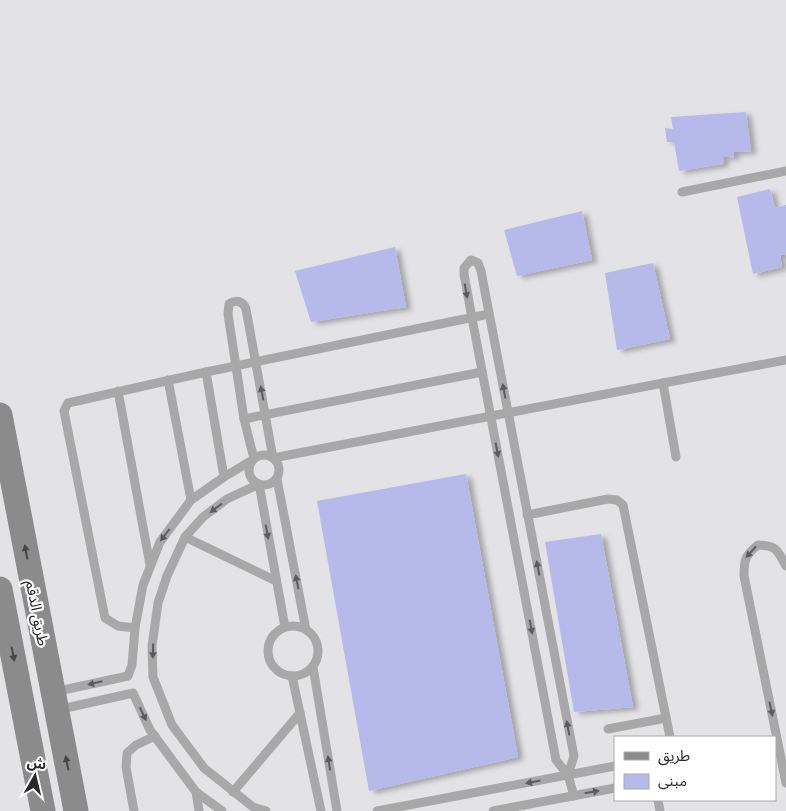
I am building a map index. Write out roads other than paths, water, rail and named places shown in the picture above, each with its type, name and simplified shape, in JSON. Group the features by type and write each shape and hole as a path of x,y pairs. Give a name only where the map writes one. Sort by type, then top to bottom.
{"street":[{"name":"طريق الدقم","path":"0,415 76,811"},
{"path":"0,589 43,811"}],"lane":[{"path":"682,192 786,171"},
{"path":"568,775 574,756 481,270 478,263 471,260 464,268 464,274 556,760 568,775 574,796"},
{"path":"285,627 258,484 250,473 250,467 254,459 244,419 228,314 229,304 233,301 244,304 246,309 273,458 279,468 277,479 306,630"},
{"path":"135,628 118,626 105,618 64,411 68,403 168,380 489,314"},
{"path":"222,811 196,792 150,730 132,693 128,676 132,665 135,628 143,585 160,542 191,500 224,477 262,456 273,458 490,415 786,360"},
{"path":"206,372 224,477"},
{"path":"244,419 482,372"},
{"path":"168,380 191,500"},
{"path":"663,383 676,457"},
{"path":"118,391 150,566"},
{"path":"266,811 253,807 204,768 172,725 153,677 152,646 158,603 167,576 185,537 203,517 227,499 258,484 267,485 277,479"},
{"path":"527,515 608,499 617,500 623,505 670,736"},
{"path":"508,504 524,500"},
{"path":"185,537 276,581"},
{"path":"786,566 778,551 771,546 758,545 748,553 744,564 744,576 786,782"},
{"path":"528,609 545,606"},
{"path":"285,627 300,627 306,630 316,640 318,646 319,654 313,667 302,674 292,676 281,673 275,668 269,656 270,642 279,630 285,627"},
{"path":"313,667 337,811"},
{"path":"55,701 128,676"},
{"path":"292,676 321,811"},
{"path":"55,701 132,693"},
{"path":"233,792 300,713"},
{"path":"608,729 666,718"},
{"path":"134,811 126,767 127,753 136,745 155,736"},
{"path":"377,811 614,766"},
{"path":"493,811 513,809 614,788"},
{"path":"196,792 199,811"}]}
